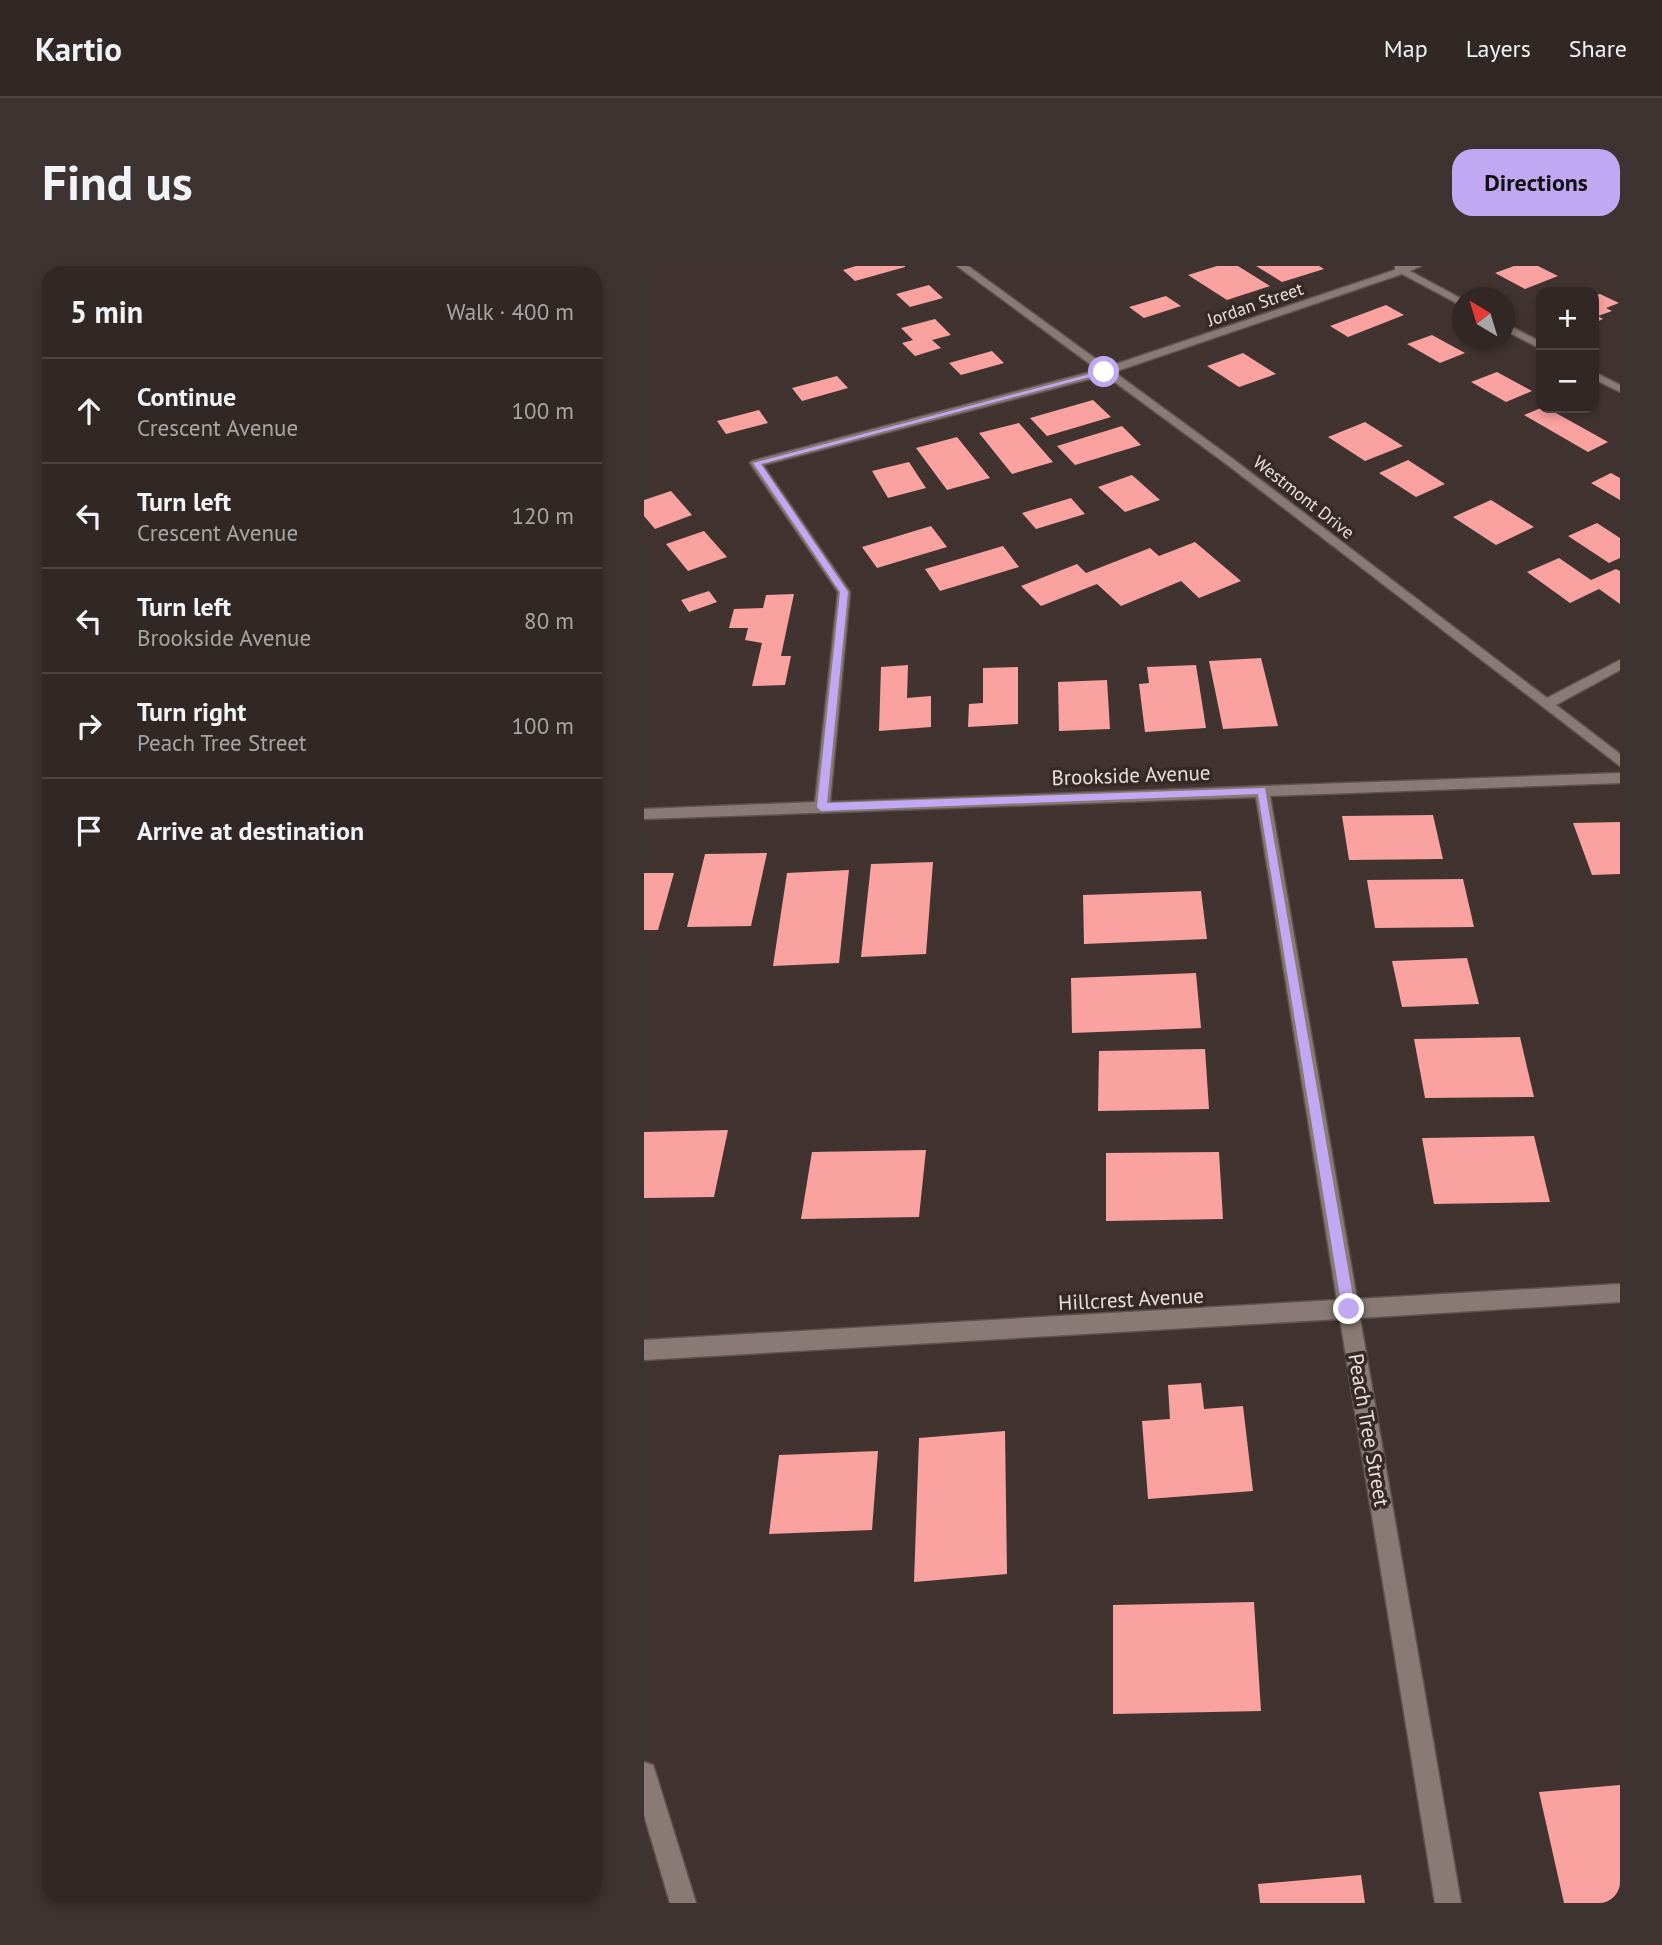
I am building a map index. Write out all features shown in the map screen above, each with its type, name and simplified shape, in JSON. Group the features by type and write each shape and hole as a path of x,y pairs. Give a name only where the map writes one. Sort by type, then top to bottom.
{"street":[{"name":"Westmont Drive","path":"962,266 1104,372 1230,461 1620,761"},
{"name":"Jordan Street","path":"821,807 844,592 757,463 1104,372 1399,268 1416,266"},
{"path":"1399,268 1452,297"},
{"path":"1515,332 1536,343"},
{"path":"1599,378 1620,389"},
{"path":"1546,704 1620,664"},
{"name":"Brookside Avenue","path":"644,814 1620,778"},
{"name":"Peach Tree Street","path":"1262,791 1448,1903"},
{"name":"Hillcrest Avenue","path":"644,1349 1620,1293"},
{"path":"644,1773 683,1903"}],"building":[{"path":"856,266 905,267 855,281 843,270"},
{"path":"1217,266 1238,266 1270,286 1227,300 1188,275"},
{"path":"1256,266 1319,266 1324,269 1282,282"},
{"path":"1514,266 1538,266 1558,276 1525,289 1495,273"},
{"path":"929,285 943,298 910,307 896,294"},
{"path":"1599,294 1619,303 1606,308 1612,311 1599,316"},
{"path":"1166,296 1181,306 1144,318 1129,307"},
{"path":"1386,305 1404,315 1348,337 1330,326"},
{"path":"935,319 951,335 932,340 941,348 915,356 902,343 913,340 901,328"},
{"path":"1432,335 1452,346 1452,350 1465,353 1440,363 1407,344"},
{"path":"992,351 1004,363 961,375 949,363"},
{"path":"1243,353 1276,374 1239,387 1207,366"},
{"path":"1497,372 1532,391 1506,402 1471,382"},
{"path":"837,376 848,388 802,401 792,388"},
{"path":"1093,400 1111,417 1047,436 1030,418"},
{"path":"759,410 768,423 726,434 717,421"},
{"path":"1536,410 1536,413 1556,413 1608,442 1588,452 1524,415"},
{"path":"1365,422 1403,446 1365,461 1328,437"},
{"path":"1019,423 1053,462 1012,474 979,433"},
{"path":"1122,426 1141,445 1075,465 1057,446"},
{"path":"957,437 990,478 947,490 916,448"},
{"path":"1408,460 1445,484 1416,497 1379,473"},
{"path":"909,462 926,488 888,498 872,471"},
{"path":"1611,473 1620,478 1620,500 1591,483"},
{"path":"1132,475 1160,500 1125,512 1098,487"},
{"path":"671,491 692,515 655,529 644,516 644,500"},
{"path":"1071,498 1085,514 1036,529 1022,513"},
{"path":"1491,500 1534,527 1496,545 1453,517"},
{"path":"1597,523 1620,538 1620,558 1609,563 1568,536"},
{"path":"931,526 947,547 877,568 862,547"},
{"path":"704,531 727,557 688,571 666,544"},
{"path":"1195,542 1241,581 1199,598 1181,581 1121,606 1097,584 1041,606 1021,586 1077,564 1086,573 1150,548 1159,556"},
{"path":"1003,546 1019,567 940,591 925,569"},
{"path":"1559,558 1591,580 1616,569 1620,571 1620,604 1599,589 1570,603 1527,572"},
{"path":"709,591 717,602 689,612 681,600"},
{"path":"794,594 781,656 791,656 785,685 752,686 762,643 745,640 748,628 729,628 734,609 763,608 766,595"},
{"path":"1261,658 1278,726 1223,729 1209,661"},
{"path":"908,665 907,698 931,696 931,727 879,731 881,667"},
{"path":"1196,665 1206,728 1145,732 1139,684 1149,683 1147,667"},
{"path":"1018,667 1018,724 968,727 969,704 983,703 983,668"},
{"path":"1107,680 1110,729 1059,731 1058,682"},
{"path":"1433,815 1443,859 1349,860 1342,816"},
{"path":"1620,822 1620,874 1592,875 1573,823"},
{"path":"767,853 751,926 687,927 705,854"},
{"path":"933,862 926,954 861,957 871,864"},
{"path":"849,870 839,963 773,966 787,873"},
{"path":"644,873 674,873 658,930 644,930"},
{"path":"1463,879 1474,927 1375,928 1367,880"},
{"path":"1201,891 1207,939 1084,944 1083,895"},
{"path":"1467,958 1479,1004 1402,1007 1392,961"},
{"path":"1196,973 1201,1028 1072,1033 1071,978"},
{"path":"1520,1037 1534,1097 1425,1098 1414,1039"},
{"path":"1205,1049 1209,1109 1098,1111 1099,1051"},
{"path":"728,1130 714,1197 644,1198 644,1132"},
{"path":"1534,1136 1550,1202 1434,1204 1422,1138"},
{"path":"926,1150 919,1217 801,1219 812,1152"},
{"path":"1219,1152 1223,1219 1106,1221 1106,1153"},
{"path":"1201,1383 1204,1409 1243,1406 1253,1491 1148,1499 1142,1421 1170,1419 1168,1385"},
{"path":"1005,1431 1007,1574 914,1582 919,1438"},
{"path":"878,1451 872,1530 769,1534 779,1455"},
{"path":"1254,1602 1261,1711 1113,1714 1113,1605"},
{"path":"1620,1785 1620,1903 1564,1903 1539,1792"},
{"path":"1361,1875 1365,1903 1260,1903 1258,1884"}],"route":[{"path":"1104,372 757,463 844,592 821,807 1262,791 1349,1309"}]}
